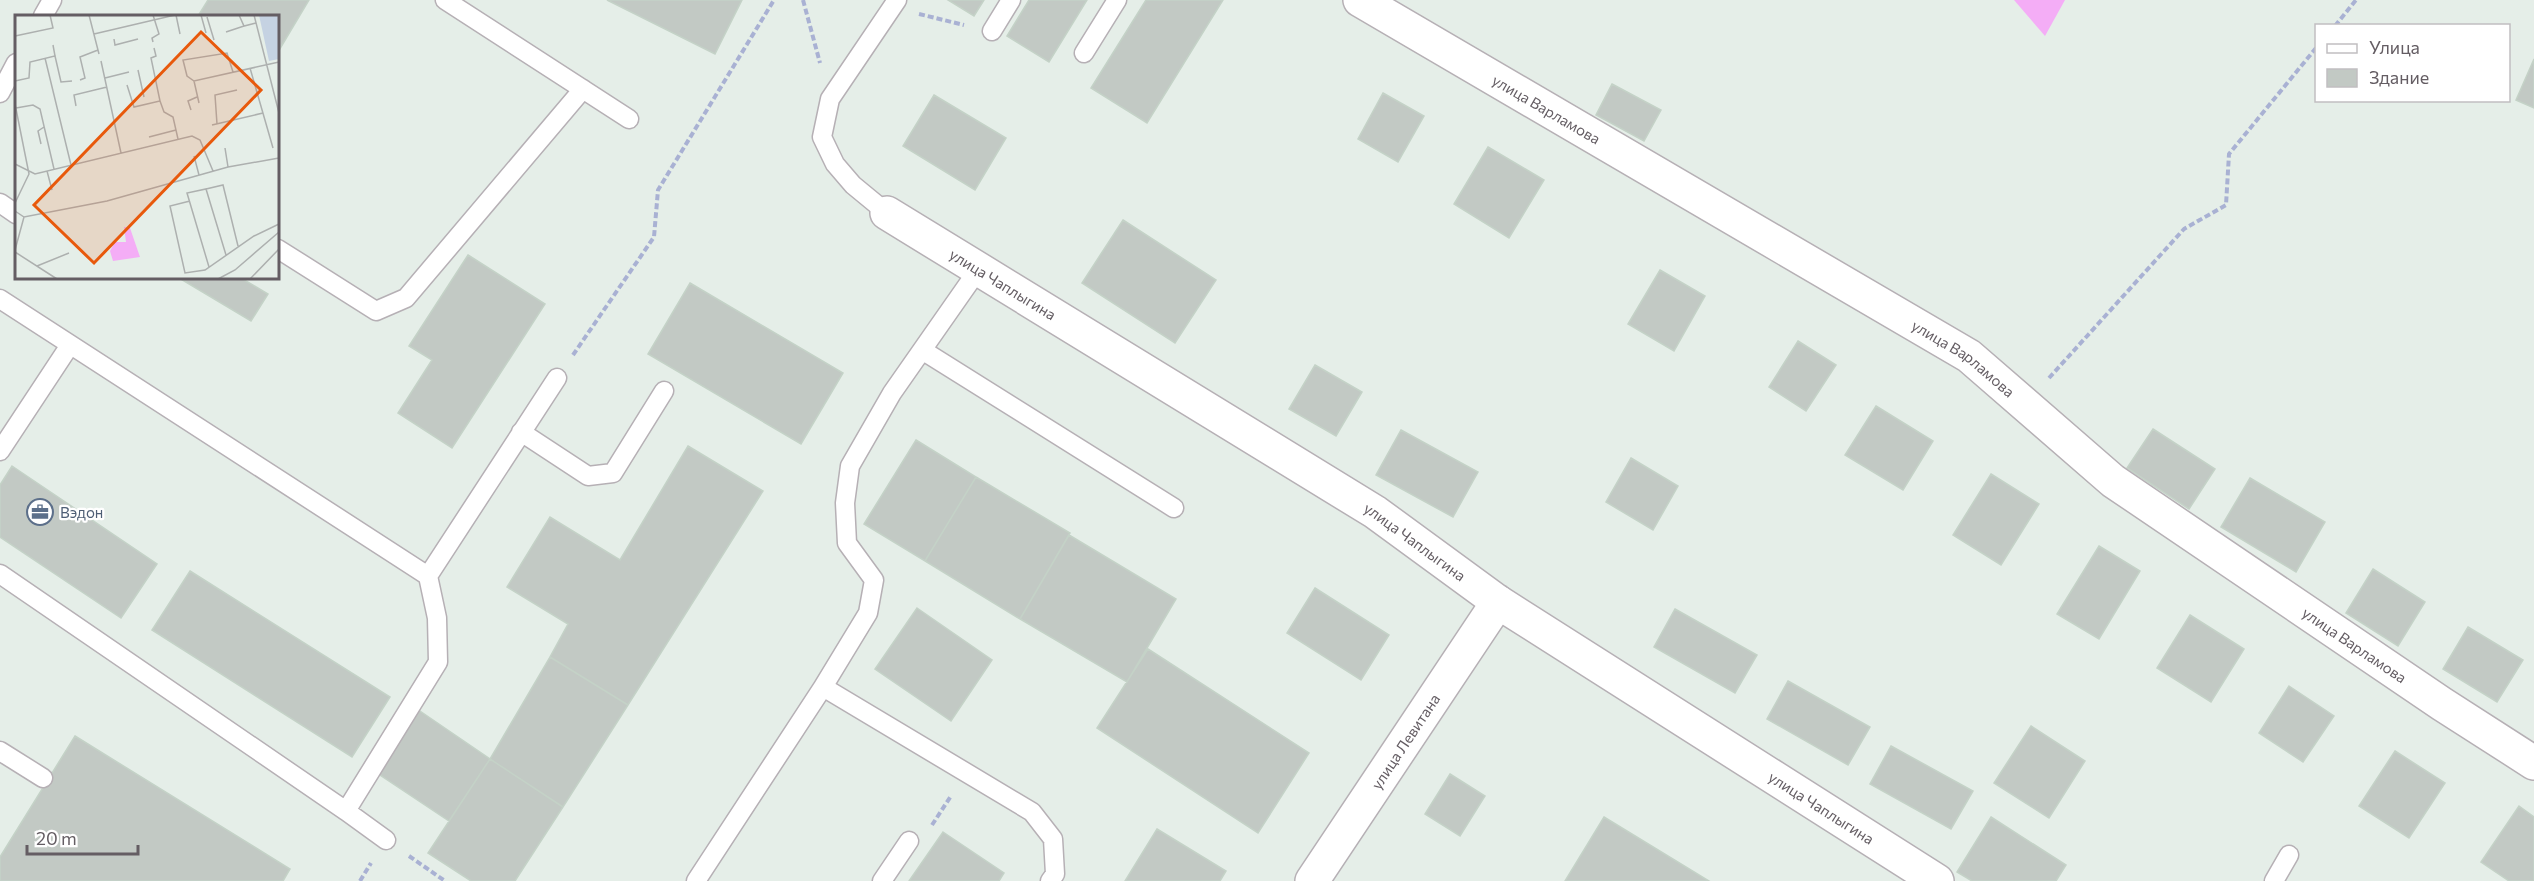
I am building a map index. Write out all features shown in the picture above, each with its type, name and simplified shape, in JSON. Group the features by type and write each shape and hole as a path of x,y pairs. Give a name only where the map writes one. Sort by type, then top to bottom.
{"street":[{"name":"улица Варламова","path":"1360,0 1970,356 2113,481 2442,704 2534,763"},
{"name":"улица Чаплыгина","path":"887,213 1375,512 1498,602 1937,881"},
{"name":"улица Левитана","path":"1312,881 1498,602"}],"lane":[{"path":"44,15 52,0"},
{"path":"445,0 629,119"},
{"path":"992,31 1011,0"},
{"path":"1084,53 1117,0"},
{"path":"887,213 853,185 835,164 822,137 830,99 896,3"},
{"path":"0,93 15,65"},
{"path":"279,250 376,311 406,298 583,89"},
{"path":"0,203 15,213"},
{"path":"696,881 868,614 874,580 847,543 845,503 850,466 892,393 978,270"},
{"path":"0,299 428,576"},
{"path":"0,451 70,345"},
{"path":"922,350 1174,508"},
{"path":"346,811 438,662 437,618 428,576 556,378"},
{"path":"521,432 588,476 613,473 664,391"},
{"path":"0,574 386,840"},
{"path":"823,687 1032,812 1053,839 1055,874 1050,881"},
{"path":"0,751 43,778"},
{"path":"882,881 909,841"},
{"path":"2274,881 2289,855"}],"path":[{"path":"556,378 654,237 658,190 774,0"},
{"path":"803,0 830,99"},
{"path":"2337,24 2355,0"},
{"path":"896,3 921,15 992,31"},
{"path":"2025,404 2184,229 2226,205 2229,154 2315,49"},
{"path":"922,820 932,825 951,796"},
{"path":"386,840 445,881"}],"shaded area":[{"path":"2014,0 2065,0 2045,36"}],"building":[{"path":"208,0 309,0 279,50 279,15 199,15"},
{"path":"607,0 742,0 715,54"},
{"path":"948,0 984,0 974,16"},
{"path":"1029,0 1087,0 1049,62 1007,36"},
{"path":"1146,0 1223,0 1147,123 1091,88"},
{"path":"2534,59 2534,108 2516,100"},
{"path":"1612,84 1661,110 1644,141 1596,115"},
{"path":"1383,93 1424,116 1398,162 1358,139"},
{"path":"934,95 1006,138 975,190 903,146"},
{"path":"1488,147 1544,180 1509,238 1454,204"},
{"path":"1123,220 1216,280 1175,343 1082,283"},
{"path":"468,255 545,304 452,448 398,413 432,360 409,346"},
{"path":"1660,270 1705,296 1674,351 1628,324"},
{"path":"181,279 243,279 268,294 251,321"},
{"path":"690,283 843,373 801,444 648,354"},
{"path":"1798,341 1836,365 1806,411 1769,387"},
{"path":"1315,365 1362,392 1336,436 1289,409"},
{"path":"1876,406 1933,441 1903,490 1845,455"},
{"path":"2153,429 2215,469 2189,509 2127,468"},
{"path":"1401,430 1478,472 1453,517 1376,475"},
{"path":"916,440 976,477 925,561 864,524"},
{"path":"688,446 763,491 628,705 550,657 568,624 507,587 550,517 620,560"},
{"path":"1631,458 1678,486 1653,530 1606,502"},
{"path":"12,466 157,564 121,618 0,537 0,485"},
{"path":"1991,474 2039,504 2001,565 1953,535"},
{"path":"976,477 1070,533 1020,619 925,561"},
{"path":"2250,478 2325,522 2296,572 2221,527"},
{"path":"1069,535 1176,599 1127,682 1020,619"},
{"path":"2099,546 2140,571 2099,639 2057,614"},
{"path":"2373,569 2425,602 2398,646 2346,613"},
{"path":"190,571 390,697 352,757 152,630"},
{"path":"1315,588 1389,635 1361,680 1287,633"},
{"path":"917,608 992,660 951,721 875,669"},
{"path":"1675,609 1757,655 1735,693 1654,647"},
{"path":"2190,615 2244,649 2211,702 2157,668"},
{"path":"2468,627 2523,660 2497,702 2443,669"},
{"path":"1148,649 1309,753 1258,833 1097,728"},
{"path":"550,657 628,705 563,807 490,759"},
{"path":"1788,681 1870,727 1848,765 1767,719"},
{"path":"2289,686 2334,716 2303,762 2259,733"},
{"path":"417,709 490,759 449,821 374,771"},
{"path":"2031,726 2085,761 2049,818 1994,783"},
{"path":"75,736 290,869 283,881 0,881 0,857"},
{"path":"1891,746 1973,791 1951,829 1870,784"},
{"path":"2395,751 2445,783 2409,838 2359,806"},
{"path":"490,759 563,807 515,881 471,881 428,853"},
{"path":"1450,774 1485,796 1460,836 1425,814"},
{"path":"2519,806 2534,817 2534,881 2509,881 2481,862"},
{"path":"1604,817 1709,881 1565,881"},
{"path":"1991,817 2066,865 2056,881 1972,881 1957,872"},
{"path":"1157,829 1226,871 1220,881 1125,881"},
{"path":"943,832 1004,873 999,881 909,881"}],"place":[{"name":"Вэдон","path":"40,512"}]}
